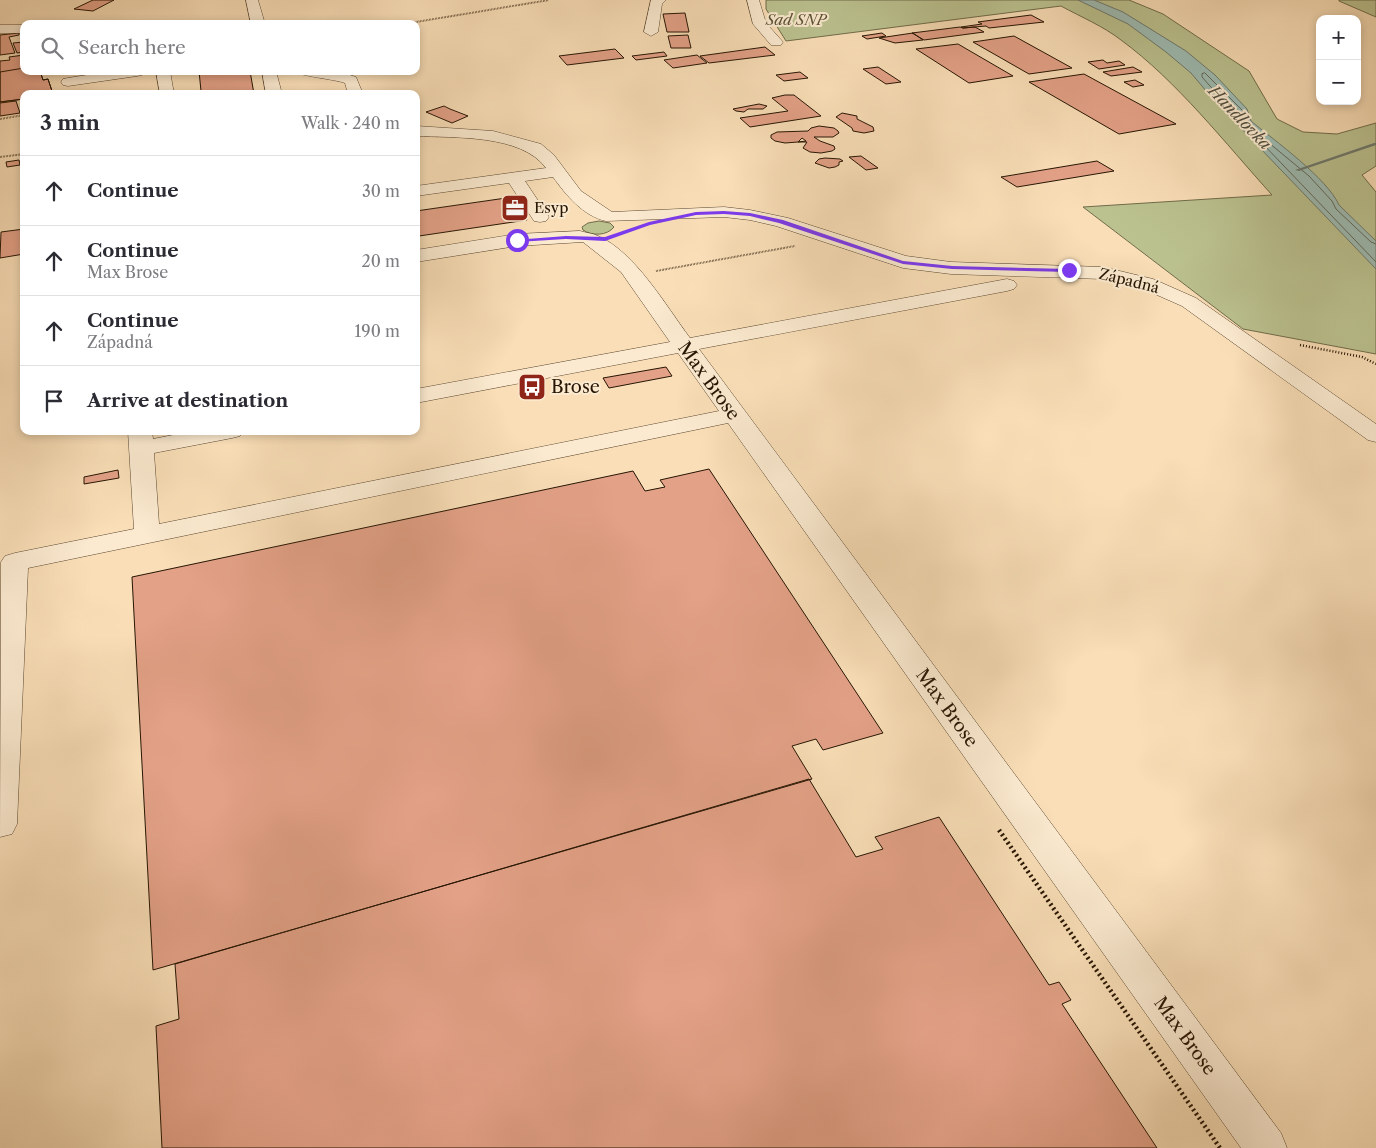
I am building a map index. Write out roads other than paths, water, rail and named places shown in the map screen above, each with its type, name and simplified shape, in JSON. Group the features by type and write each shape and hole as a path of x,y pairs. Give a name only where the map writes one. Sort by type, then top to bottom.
{"street":[{"path":"252,0 257,20"},
{"path":"651,32 656,2 660,0"},
{"path":"754,0 760,24 776,42"},
{"path":"0,29 20,29"},
{"path":"68,82 116,75"},
{"path":"136,88 140,83 137,75"},
{"path":"164,75 166,90"},
{"path":"270,75 273,90"},
{"path":"335,75 351,80 355,90"},
{"path":"420,131 472,134 515,141 535,148 558,171 576,195 617,227 605,239 580,230 420,255"},
{"path":"420,190 558,171"},
{"path":"514,177 540,217"},
{"path":"576,195 580,230"},
{"name":"Západná","path":"617,227 649,224 696,213 724,212 750,215 781,222 881,257 922,266 1078,271 1103,273 1146,283 1189,302 1376,435"},
{"name":"Max Brose","path":"617,227 628,268"},
{"name":"Max Brose","path":"580,230 628,268 1266,1148"},
{"path":"420,395 1007,285"},
{"path":"0,824 15,562 734,415"},
{"path":"146,535 141,440 191,435"}],"water":[{"name":"Handlovka","path":"1078,0 1094,0 1123,12 1186,51 1215,75 1247,109 1251,121 1324,183 1339,205 1376,241 1376,269 1212,98 1191,73 1128,24"}],"waterway":[{"path":"1297,170 1376,144"}],"place":[{"name":"Esyp","path":"515,208"},
{"name":"Brose","path":"532,387"}],"park label":[{"name":"Sad SNP","path":"796,20"}]}
